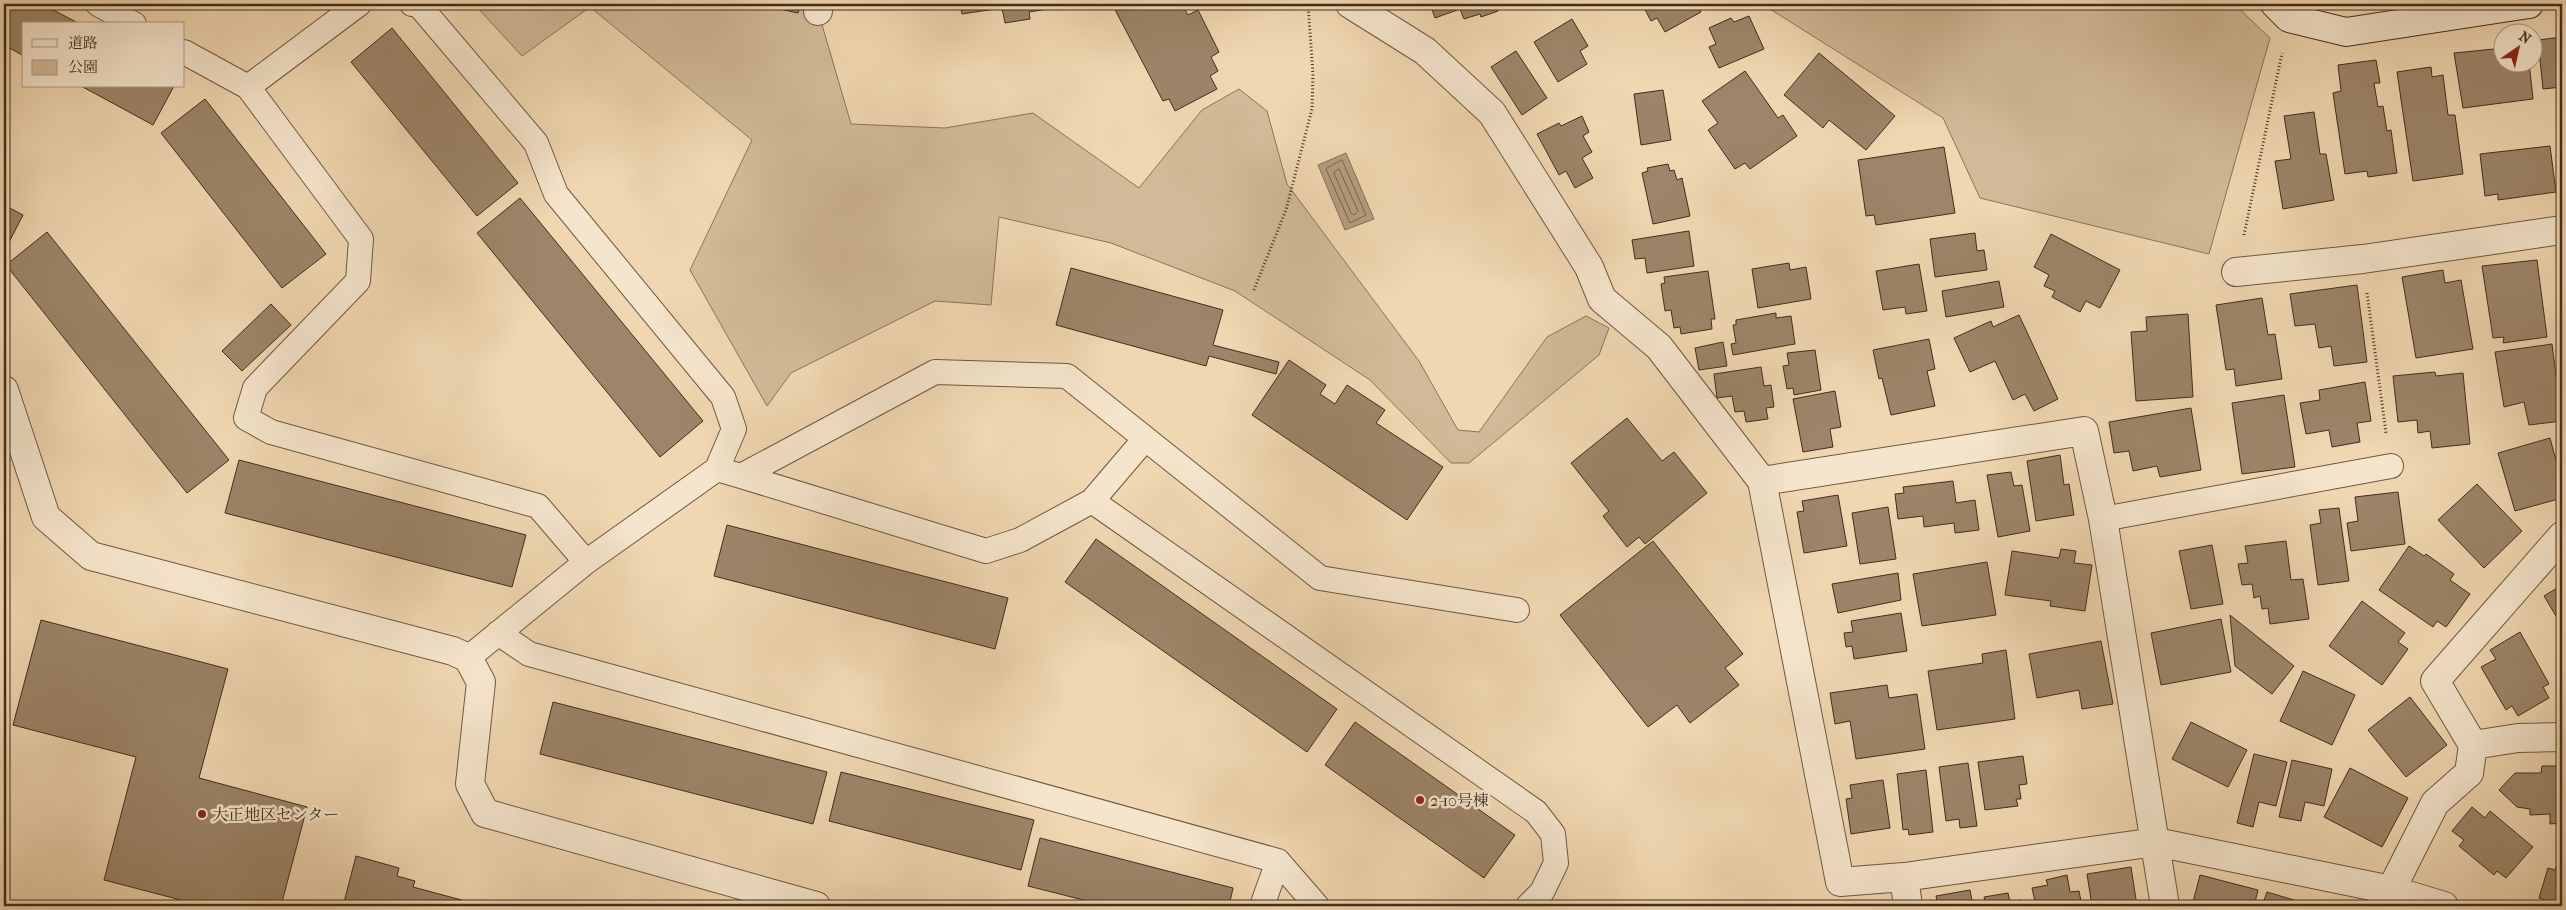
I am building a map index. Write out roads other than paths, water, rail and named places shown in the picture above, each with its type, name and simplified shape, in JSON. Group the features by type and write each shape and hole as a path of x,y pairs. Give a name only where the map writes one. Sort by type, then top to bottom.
{"street":[{"path":"1350,4 1425,51 1492,113 1589,267 1602,299 1659,347 1762,481 1840,882 1904,877 2156,842 2391,890 2444,906"},
{"path":"2282,11 2346,32 2528,4"},
{"path":"2236,272 2363,259 2562,230"},
{"path":"4,390 46,517 91,556 453,651 468,658 481,682 470,784 485,813 816,906"},
{"path":"1762,481 2084,431 2103,519 2165,906"},
{"path":"2391,890 2434,803 2469,773 2473,745 2435,681 2562,536"},
{"path":"2473,745 2518,738 2562,737"},
{"path":"1904,877 1908,906"}],"lane":[{"path":"98,4 130,22"},
{"path":"248,87 359,4"},
{"path":"412,4 418,4 536,143 556,194 723,397 734,429 717,469 586,562 468,658"},
{"path":"185,53 248,87 362,240 358,281 255,388 246,418 271,432 538,506 586,562"},
{"path":"742,476 935,372 1067,376 1144,440 1320,578 1517,610"},
{"path":"717,469 986,550 1020,540 1092,501 1144,440"},
{"path":"2103,519 2391,466"},
{"path":"1092,501 1536,812 1553,834 1556,863 1542,892 1528,906"},
{"path":"498,633 529,654 1278,861 1317,906"},
{"path":"1262,906 1278,861"}],"water":[{"path":"1346,153 1374,219 1345,230 1318,165"}],"place":[{"name":"2-10号棟","path":"1420,800"},
{"name":"大正地区センター","path":"202,814"}]}
